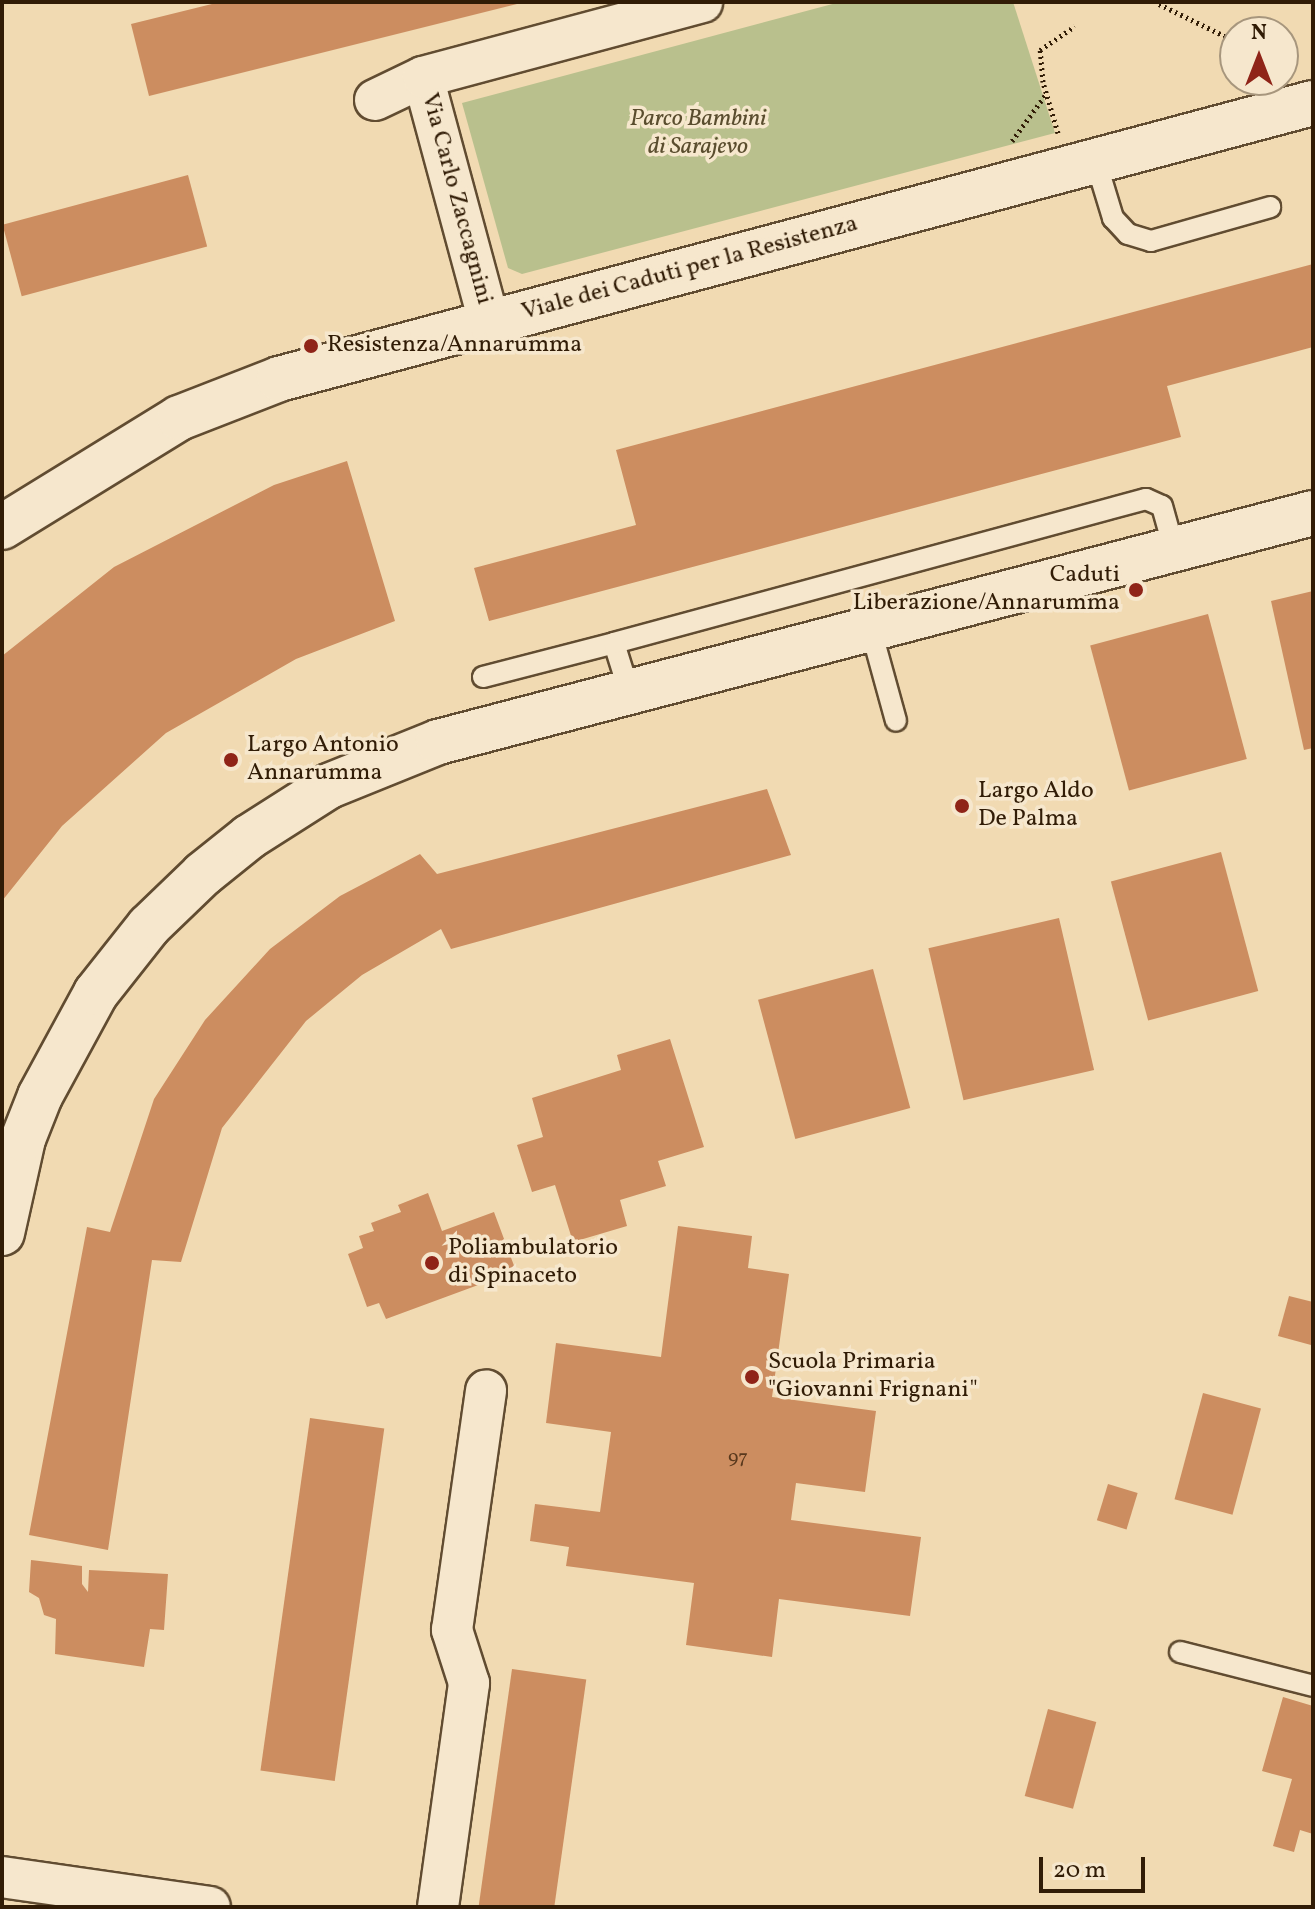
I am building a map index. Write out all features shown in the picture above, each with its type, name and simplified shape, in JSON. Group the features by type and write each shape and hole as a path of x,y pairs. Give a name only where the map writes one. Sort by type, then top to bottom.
{"street":[{"name":"Via Carlo Zaccagnini","path":"375,100 423,77 702,2"},
{"name":"Via Carlo Zaccagnini","path":"423,77 489,321"},
{"name":"Viale dei Caduti per la Resistenza","path":"4,524 136,442 209,405 323,365 1313,103"},
{"path":"2,1233 23,1139 76,1025 149,926 203,874 274,819 361,770 438,742 1313,513"},
{"path":"438,1907 469,1683 452,1630 486,1390"},
{"path":"9,1878 210,1907"}],"lane":[{"path":"1096,162 1113,218 1128,234 1151,241 1270,207"},
{"path":"483,677 1146,499 1162,506 1174,549"},
{"path":"871,630 896,721"},
{"path":"614,643 629,691"},
{"path":"1180,1652 1313,1686"}],"path":[{"path":"1159,4 1219,33"},
{"path":"1060,138 1047,93 1040,50 1075,26"},
{"path":"1005,151 1047,93"}],"green space":[{"name":"Parco Bambini di Sarajevo","path":"840,2 1013,2 1055,133 522,274 508,268 462,103"}],"building":[{"path":"220,2 521,3 149,96 131,24"},
{"path":"188,175 207,246 22,296 3,225"},
{"path":"1313,264 1313,347 1167,386 1181,437 489,621 474,568 636,525 616,450"},
{"path":"347,461 395,621 296,659 166,733 62,826 2,901 2,656 114,567 274,485"},
{"path":"1313,591 1313,748 1304,750 1271,601"},
{"path":"1208,614 1247,759 1129,790 1090,646"},
{"path":"767,789 791,855 451,949 441,929 362,975 306,1021 222,1128 181,1262 152,1260 108,1550 29,1535 87,1227 110,1232 154,1099 205,1020 270,949 340,896 420,854 437,874"},
{"path":"1221,852 1258,991 1148,1021 1111,882"},
{"path":"1059,918 1094,1070 964,1100 928,948"},
{"path":"873,969 910,1108 795,1139 758,1000"},
{"path":"670,1039 704,1147 658,1161 666,1186 620,1200 627,1226 573,1242 555,1185 532,1192 517,1145 543,1137 532,1098 621,1070 617,1055"},
{"name":"Poliambulatorio di Spinaceto","path":"428,1193 442,1231 494,1212 516,1271 386,1319 379,1303 367,1307 348,1254 363,1248 359,1236 374,1231 371,1223 401,1212 398,1205"},
{"path":"678,1226 752,1236 748,1268 789,1274 772,1397 876,1411 865,1492 796,1483 791,1520 921,1537 910,1616 779,1599 772,1657 686,1645 694,1583 566,1566 569,1547 530,1541 535,1504 600,1512 611,1432 546,1423 556,1343 661,1357"},
{"path":"1289,1296 1313,1302 1311,1345 1278,1336"},
{"path":"1203,1393 1261,1409 1232,1515 1175,1499"},
{"path":"310,1418 384,1428 335,1781 260,1771"},
{"path":"1108,1484 1138,1493 1127,1529 1097,1520"},
{"path":"31,1560 82,1566 82,1584 88,1592 89,1570 168,1574 164,1630 150,1629 144,1667 55,1654 56,1619 44,1615 39,1598 29,1592"},
{"path":"512,1669 586,1679 554,1907 479,1907"},
{"path":"1283,1697 1313,1706 1313,1834 1300,1830 1294,1852 1273,1846 1292,1779 1262,1771"},
{"path":"1048,1709 1096,1722 1073,1809 1025,1796"}],"place":[{"name":"Resistenza/Annarumma","path":"311,346"},
{"name":"Caduti Liberazione/Annarumma","path":"1136,590"},
{"name":"Largo Antonio Annarumma","path":"231,760"},
{"name":"Largo Aldo De Palma","path":"962,806"},
{"name":"Poliambulatorio di Spinaceto","path":"432,1263"},
{"name":"Scuola Primaria \"Giovanni Frignani\"","path":"752,1377"}]}
